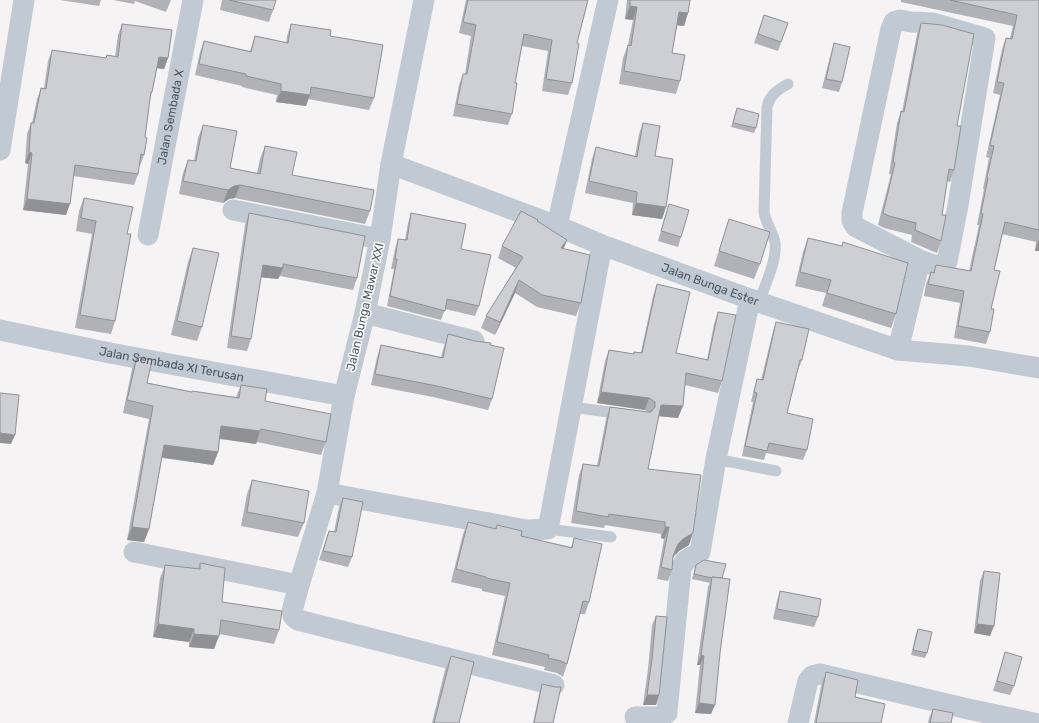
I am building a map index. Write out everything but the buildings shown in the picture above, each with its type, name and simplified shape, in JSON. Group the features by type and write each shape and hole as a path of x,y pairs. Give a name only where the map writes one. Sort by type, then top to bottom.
{"street":[{"path":"0,150 24,0"},
{"name":"Jalan Sembada X","path":"148,235 193,0"},
{"name":"Jalan Bunga Mawar XXI","path":"424,0 391,164 380,238 365,313 344,396 327,494 292,611 293,616 298,620 554,685"},
{"path":"557,226 608,0"},
{"path":"900,20 933,23 984,38 958,205 947,262 936,266 920,260 856,227 852,221 852,213 862,162 891,29 894,22 900,20"},
{"name":"Jalan Bunga Ester","path":"391,164 557,226 602,245 755,301 898,350 969,356 1039,368"},
{"path":"233,210 380,238"},
{"path":"327,494 526,530 548,528 602,245"},
{"path":"898,350 920,260"},
{"path":"635,717 661,717 667,711 681,569 685,562 700,552 705,531 716,459 755,301"},
{"path":"365,313 474,341"},
{"name":"Jalan Sembada XI Terusan","path":"0,330 110,353 344,396"},
{"path":"134,552 299,585"},
{"path":"798,723 808,681 812,676 820,674 966,716 1034,723"}],"lane":[{"path":"755,301 775,255 775,241 767,225 764,211 767,107 776,91 788,84"},
{"path":"571,407 637,416"},
{"path":"716,459 776,471"},
{"path":"548,528 611,537"}]}
